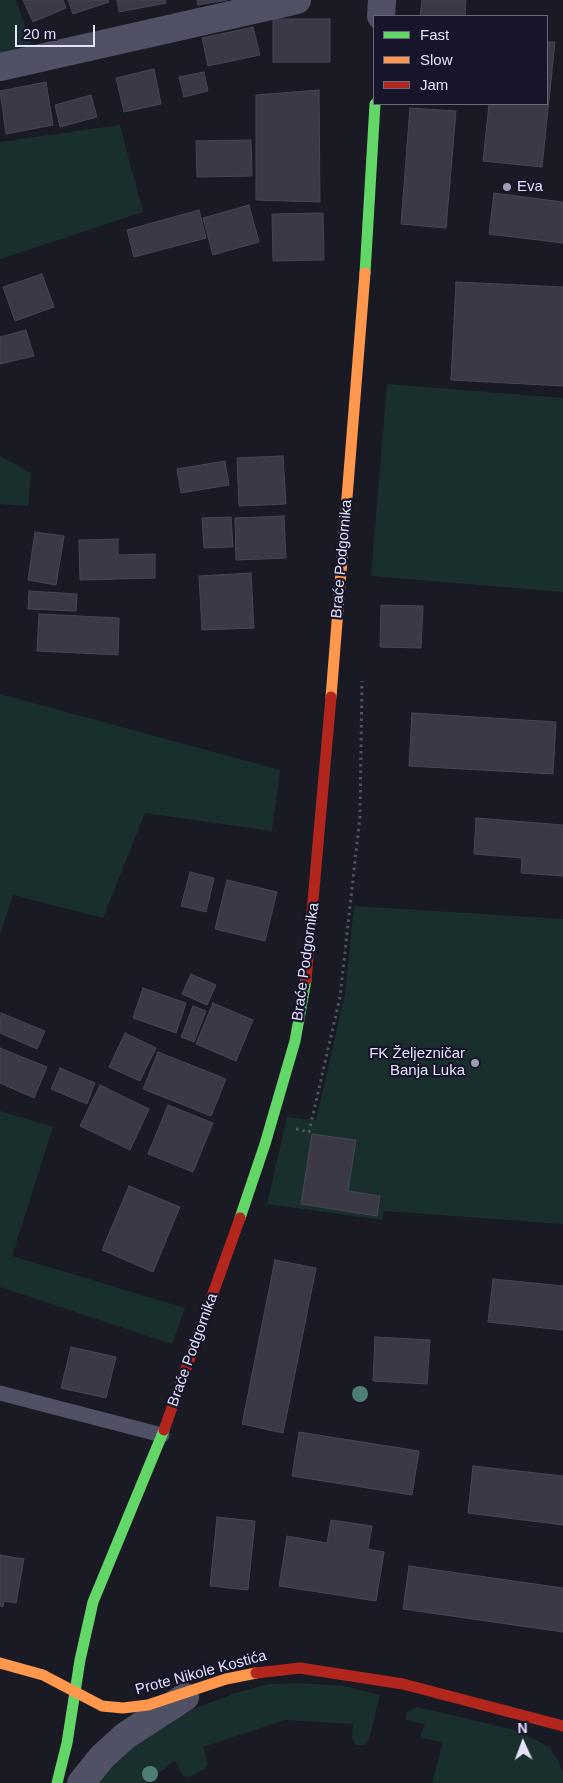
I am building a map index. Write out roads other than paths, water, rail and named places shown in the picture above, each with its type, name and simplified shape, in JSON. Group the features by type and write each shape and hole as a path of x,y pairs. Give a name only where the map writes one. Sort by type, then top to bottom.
{"street":[{"path":"0,67 297,0"},
{"path":"381,15 382,0"},
{"name":"Braće Podgornika","path":"57,1783 67,1743 75,1691 93,1602 162,1435 216,1288 265,1144 294,1041 306,981 361,345 375,105"},
{"name":"Prote Nikole Kostića","path":"0,1663 43,1675 102,1706 123,1708 148,1705 193,1692 226,1679 276,1669 300,1668 403,1684 563,1726"},
{"path":"81,1783 102,1757 125,1736 193,1692"}],"lane":[{"path":"0,1393 162,1435"}],"place":[{"name":"Eva","path":"507,187"},
{"name":"FK Željezničar Banja Luka","path":"475,1063"}]}
